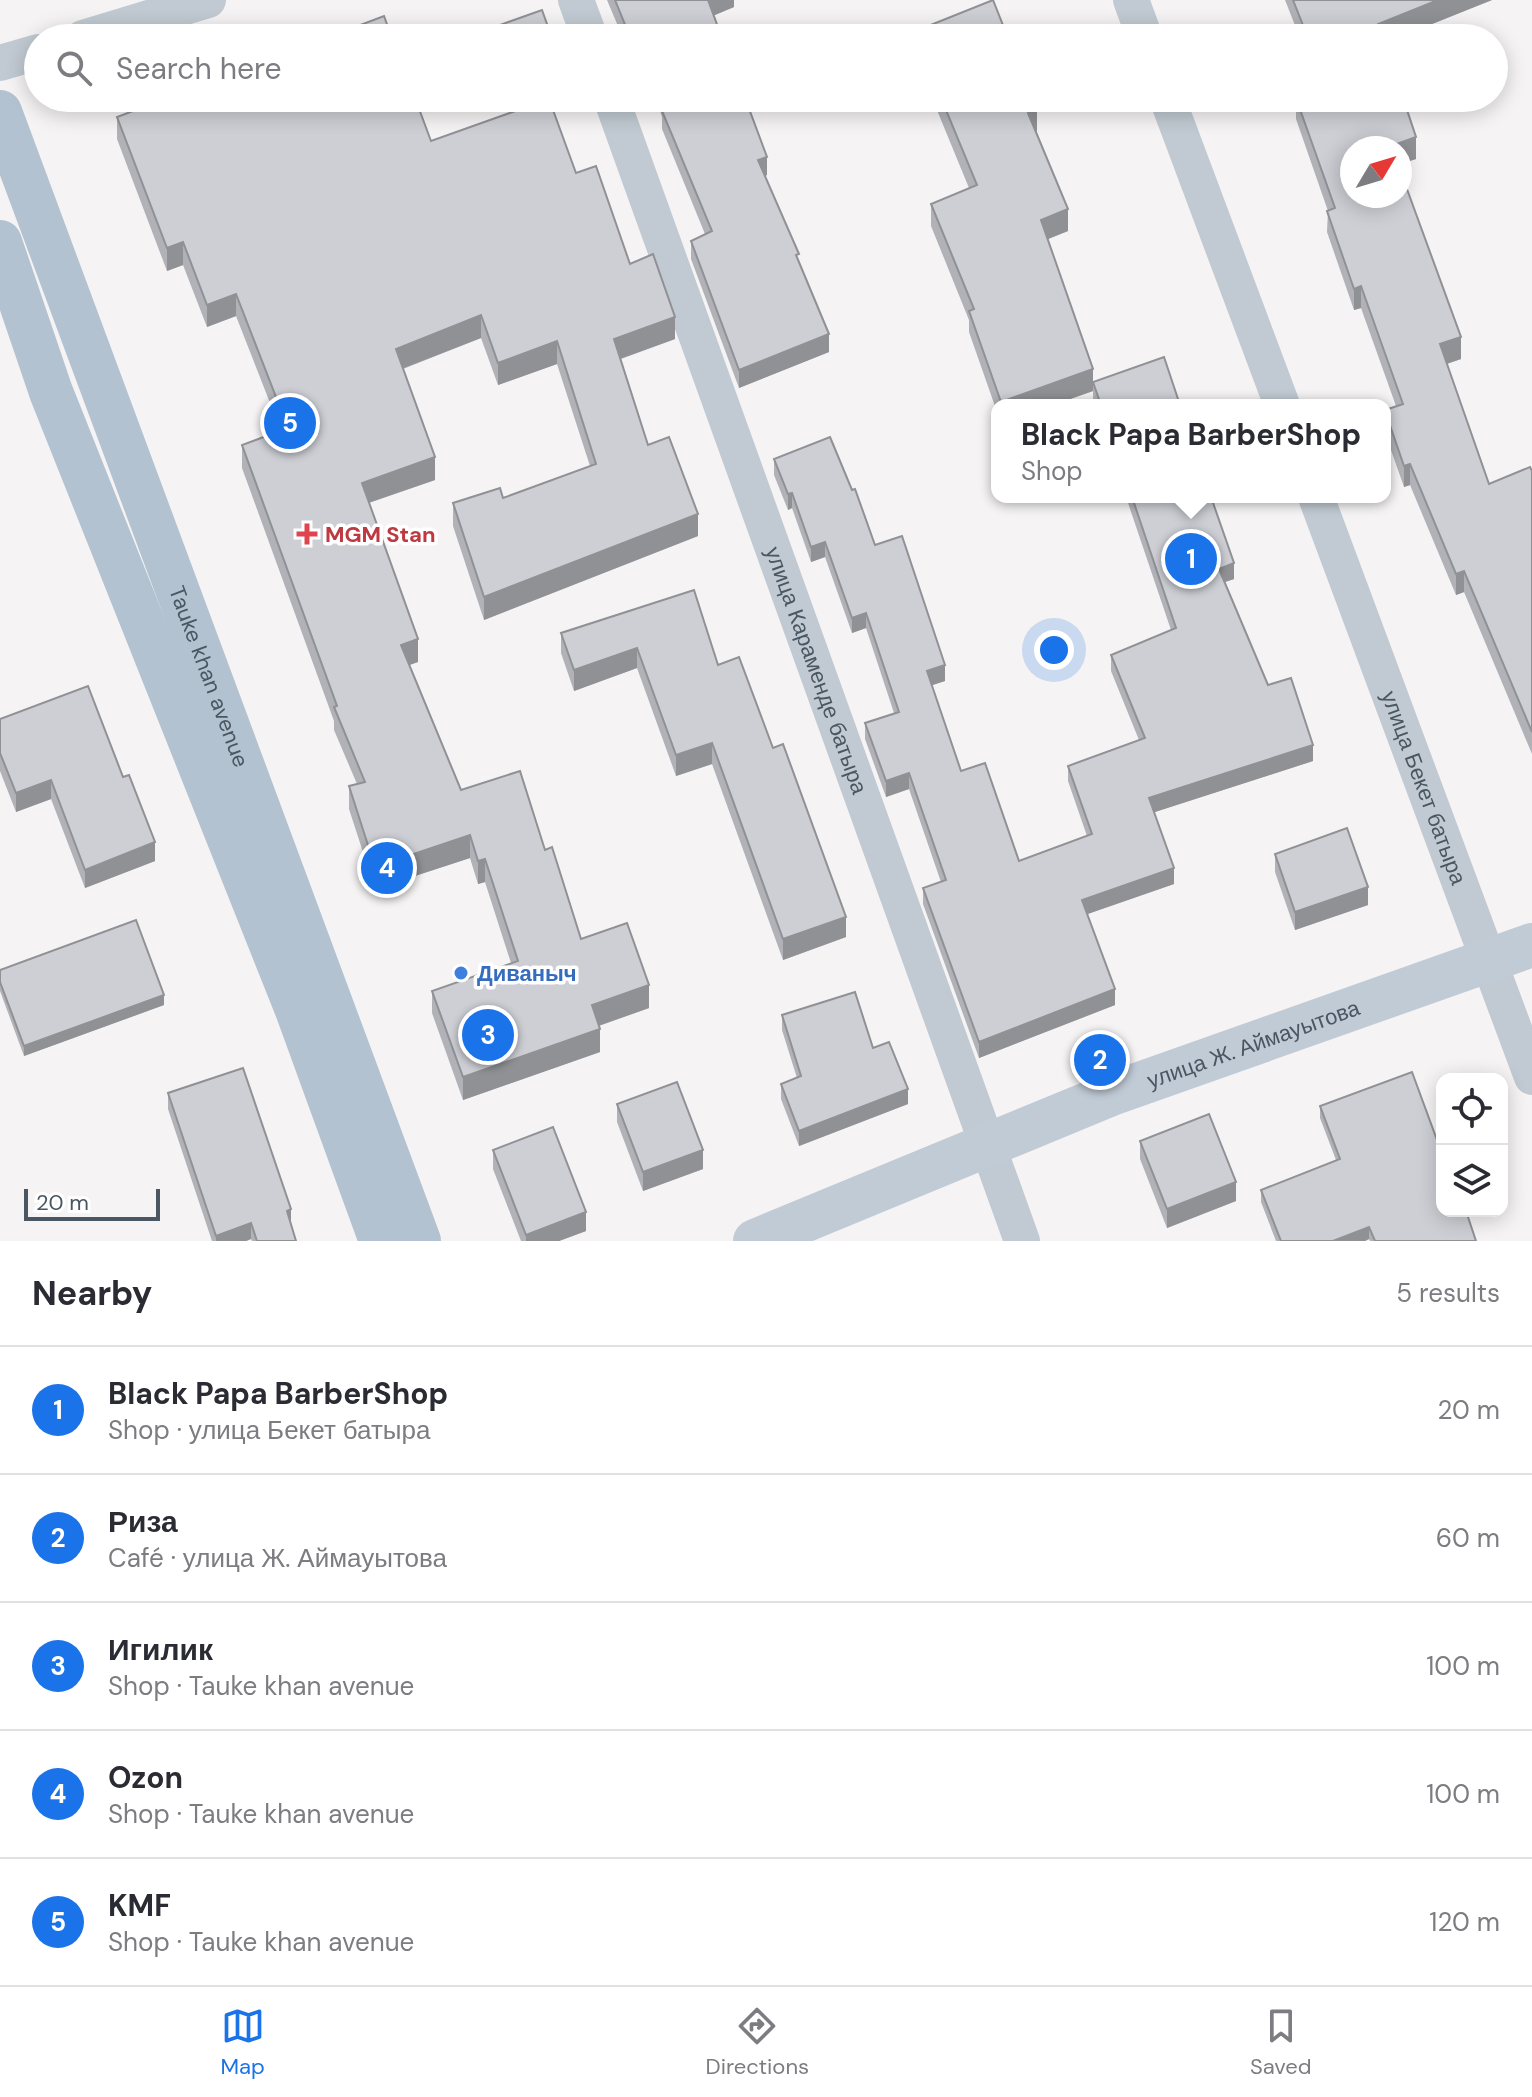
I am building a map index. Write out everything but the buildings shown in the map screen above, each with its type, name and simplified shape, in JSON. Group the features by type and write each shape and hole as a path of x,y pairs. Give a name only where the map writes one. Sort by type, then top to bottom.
{"main road":[{"name":"Tauke khan avenue","path":"0,112 419,1241"},
{"name":"Tauke khan avenue","path":"4,266 51,392 297,1010 381,1241"}],"street":[{"path":"129,24 208,0"},
{"path":"576,0 585,24"},
{"path":"1131,0 1140,24"},
{"path":"0,63 24,56"},
{"name":"улица Караменде батыра","path":"616,112 1022,1241"},
{"path":"1172,112 1280,399"},
{"path":"4,266 54,262"},
{"name":"улица Бекет батыра","path":"1318,503 1532,1077"},
{"name":"улица Ж. Аймауытова","path":"755,1241 1114,1093 1532,945"}],"place":[{"name":"KMF","path":"290,423"},
{"name":"MGM Stan","path":"307,534"},
{"name":"Black Papa BarberShop","path":"1191,559"},
{"name":"Ozon","path":"387,868"},
{"name":"Диваныч","path":"461,973"},
{"name":"Игилик","path":"488,1035"},
{"name":"Риза","path":"1100,1060"}]}
